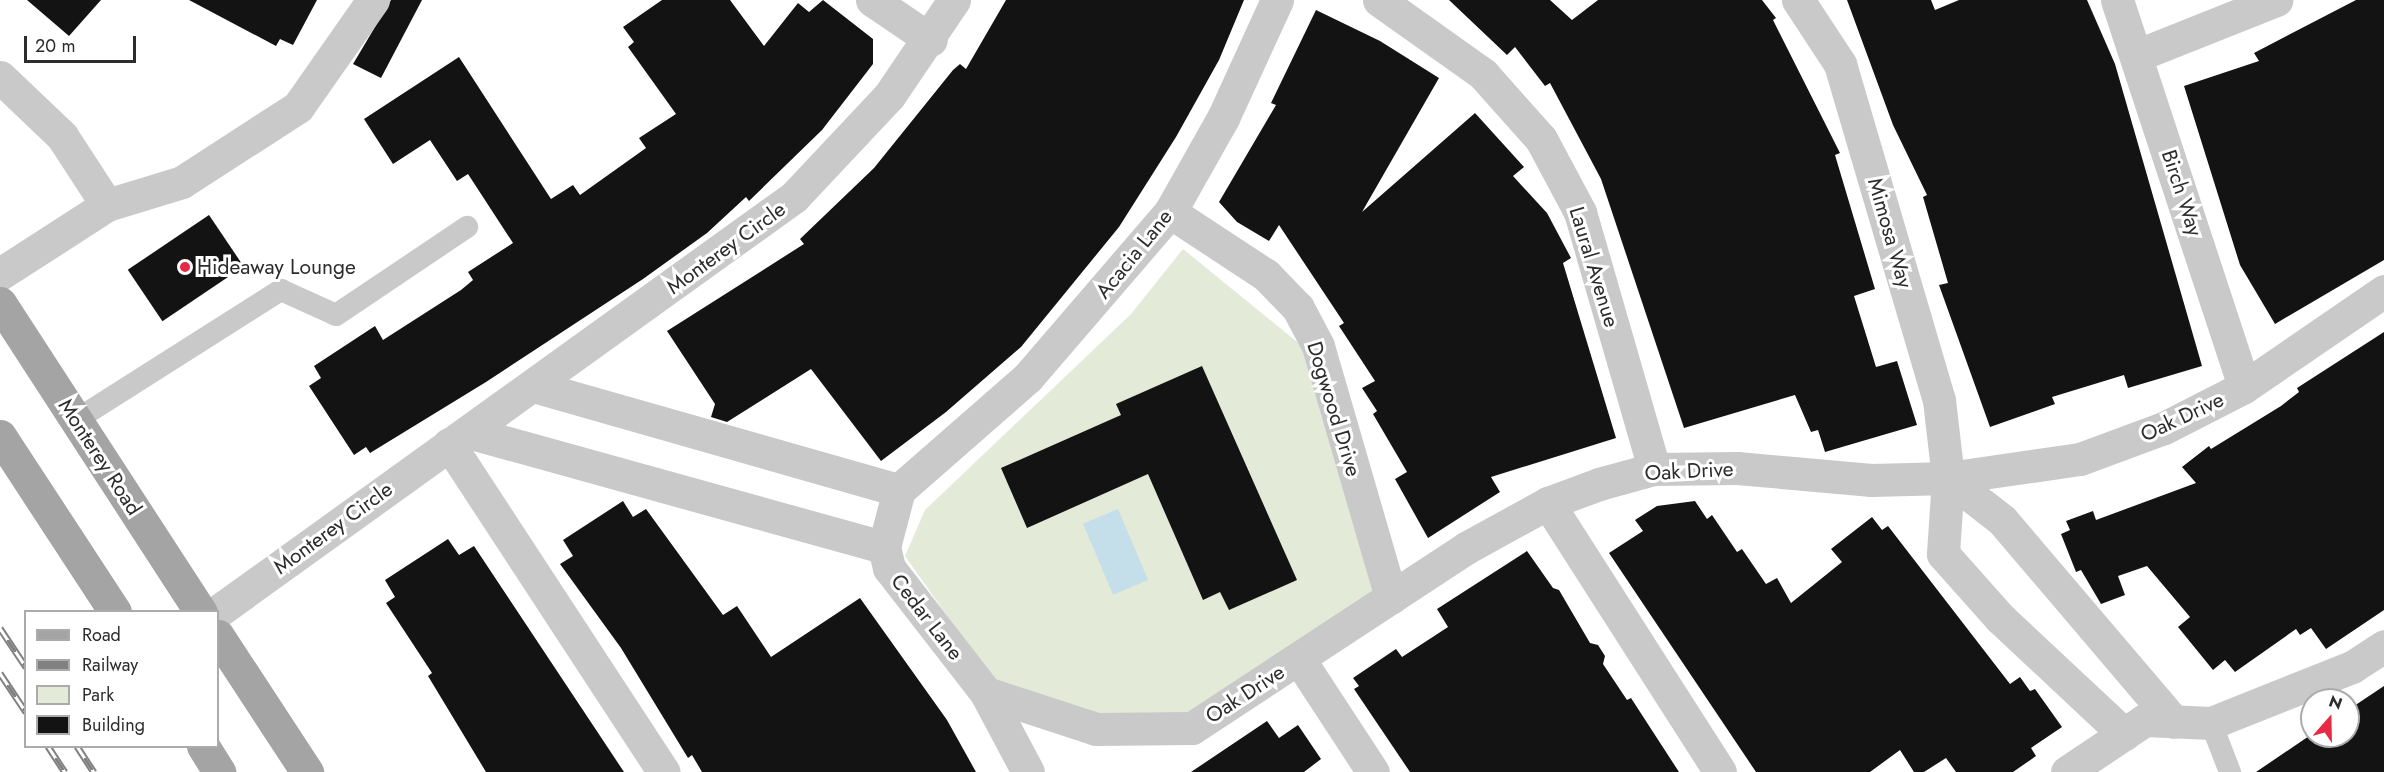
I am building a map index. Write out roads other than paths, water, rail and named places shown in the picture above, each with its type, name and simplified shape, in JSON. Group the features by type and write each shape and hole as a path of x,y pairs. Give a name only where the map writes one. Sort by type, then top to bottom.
{"main road":[{"name":"Monterey Road","path":"0,303 200,610"},
{"path":"0,436 114,610"},
{"path":"219,638 307,772"},
{"path":"204,748 219,772"}],"street":[{"path":"0,274 107,205 182,182 298,107 373,0"},
{"path":"872,0 931,40"},
{"name":"Monterey Circle","path":"219,611 794,197 890,96 931,40 954,0"},
{"name":"Acacia Lane","path":"899,490 1028,377 1170,212 1223,118 1277,0"},
{"name":"Laural Avenue","path":"1379,0 1482,74 1541,139 1580,212 1654,469"},
{"name":"Mimosa Way","path":"1798,0 1840,64 1939,400 1948,478 1943,554 2000,618 2124,734"},
{"name":"Birch Way","path":"2117,0 2138,56 2244,387"},
{"path":"2138,56 2276,0"},
{"path":"0,77 62,136 107,205"},
{"name":"Dogwood Drive","path":"1170,212 1266,275 1298,308 1318,346 1391,598"},
{"name":"Oak Drive","path":"986,693 1096,729 1192,728 1466,548 1548,503 1654,469 1737,468 1871,480 1948,478 2080,459 2164,428 2244,387 2384,291"},
{"path":"533,386 899,490"},
{"path":"459,438 884,547"},
{"path":"459,438 664,772"},
{"path":"1948,478 2002,520 2174,722"},
{"name":"Cedar Lane","path":"899,490 884,547 889,568 986,693 1028,772"},
{"path":"1548,503 1720,772"},
{"path":"2067,772 2145,720 2211,723 2352,668 2384,646"},
{"path":"1299,659 1372,772"}],"lane":[{"path":"76,420 281,290 336,315 467,227"},
{"path":"2211,723 2230,772"}],"water":[{"path":"1118,509 1148,580 1113,595 1083,524"}],"railway":[{"path":"0,628 24,664"},
{"path":"0,673 24,709"},
{"path":"49,748 65,772"},
{"path":"78,748 94,772"}],"place":[{"name":"Hideaway Lounge","path":"185,267"}]}
